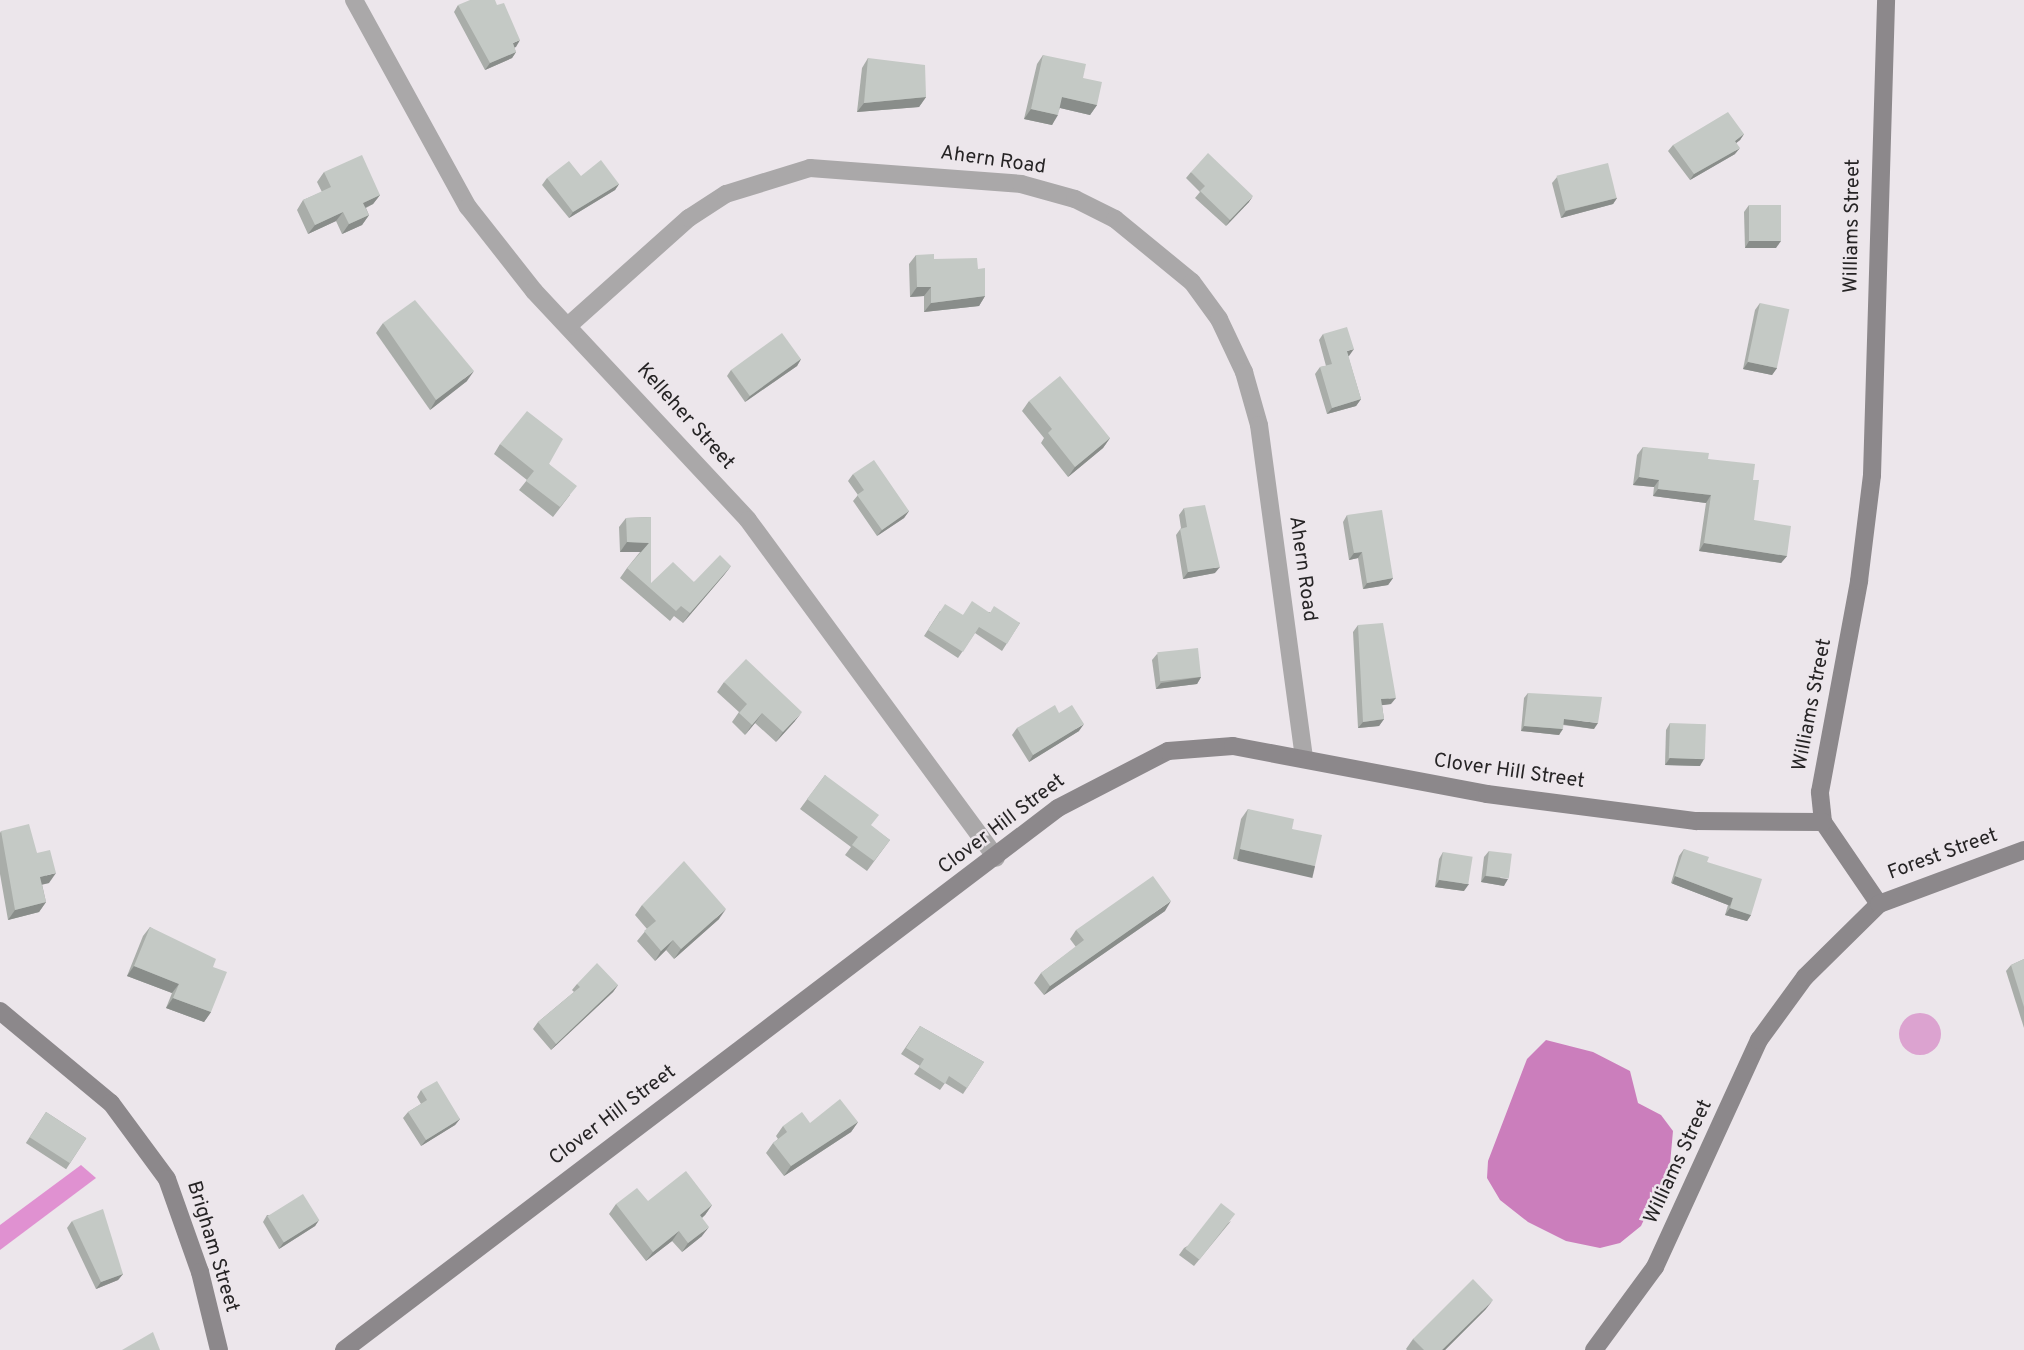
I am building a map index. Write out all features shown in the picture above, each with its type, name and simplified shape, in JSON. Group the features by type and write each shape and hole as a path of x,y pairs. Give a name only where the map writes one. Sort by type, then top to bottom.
{"street":[{"name":"Kelleher Street","path":"354,0 468,207 568,326 748,520 996,858"},
{"name":"Williams Street","path":"1823,822 1826,743 1859,581 1872,475 1886,0"},
{"name":"Ahern Road","path":"568,326 708,206 768,178 810,168 1021,184 1075,199 1115,219 1191,282 1219,319 1244,372 1259,425 1304,757"},
{"name":"Clover Hill Street","path":"344,1350 1084,791 1168,751 1210,744 1304,757 1534,801 1742,825 1823,822"},
{"path":"1823,822 1879,904"},
{"name":"Forest Street","path":"1879,904 2024,850"},
{"name":"Williams Street","path":"1594,1350 1655,1267 1745,1069 1781,1006 1879,904"},
{"name":"Brigham Street","path":"0,1011 111,1103 167,1179 200,1272 219,1350"}],"shaded area":[{"path":"1920,1013 1935,1019 1941,1034 1935,1049 1920,1055 1905,1049 1899,1034 1905,1019"},
{"path":"1546,1040 1593,1052 1630,1071 1638,1103 1661,1115 1673,1131 1670,1164 1641,1226 1620,1243 1600,1248 1566,1241 1528,1222 1500,1200 1487,1178 1488,1161 1527,1059"},
{"path":"81,1165 96,1178 0,1250 0,1225"}],"building":[{"path":"470,0 495,0 497,5 504,3 520,40 513,43 516,52 490,63 458,5"},
{"path":"1043,55 1086,64 1083,78 1102,82 1097,105 1062,97 1058,115 1031,109"},
{"path":"868,58 925,65 926,97 864,103"},
{"path":"1728,112 1744,134 1735,141 1740,148 1694,174 1673,145"},
{"path":"1208,153 1253,196 1230,220 1200,191 1205,186 1191,172"},
{"path":"362,155 380,195 363,203 369,215 349,224 343,212 315,225 303,200 331,187 324,172"},
{"path":"601,160 619,184 573,212 547,178 569,161 581,176"},
{"path":"1608,163 1617,198 1565,211 1557,176"},
{"path":"1749,205 1781,205 1781,241 1749,241"},
{"path":"934,254 934,259 977,258 978,269 985,268 985,296 931,303 931,287 917,287 916,255"},
{"path":"415,300 474,371 436,400 383,323"},
{"path":"1760,303 1789,309 1777,368 1748,362"},
{"path":"1347,327 1354,349 1347,351 1361,399 1332,408 1320,367 1332,364 1323,334"},
{"path":"782,333 801,359 750,396 731,370"},
{"path":"1060,376 1110,438 1075,467 1048,433 1052,429 1029,401"},
{"path":"527,411 563,439 549,464 577,486 560,507 526,481 534,471 500,444"},
{"path":"1643,447 1709,453 1708,459 1755,464 1753,480 1759,480 1754,520 1791,526 1787,556 1704,543 1711,495 1658,489 1659,480 1639,477"},
{"path":"874,460 909,511 882,530 857,495 864,490 853,474"},
{"path":"1205,505 1220,567 1188,572 1180,529 1187,527 1184,508"},
{"path":"1382,510 1393,578 1367,583 1362,552 1354,553 1347,515"},
{"path":"651,517 651,583 673,562 694,582 720,555 731,566 690,613 681,606 676,611 627,568 649,543 627,542 626,518"},
{"path":"972,601 990,613 994,606 1020,623 1007,644 979,627 963,652 928,630 945,604 963,615"},
{"path":"1383,623 1396,698 1381,699 1384,719 1363,722 1358,625"},
{"path":"1198,648 1201,677 1160,681 1157,652"},
{"path":"746,659 802,712 783,732 762,713 752,725 739,713 747,704 724,682"},
{"path":"1528,693 1602,697 1598,723 1564,719 1563,729 1524,726"},
{"path":"1055,705 1059,713 1072,705 1084,724 1033,755 1017,728"},
{"path":"1670,723 1706,724 1705,759 1669,758"},
{"path":"825,775 879,815 871,825 890,840 874,861 852,845 858,837 807,799"},
{"path":"1248,809 1294,819 1292,829 1322,835 1315,866 1240,849"},
{"path":"29,824 37,853 50,850 56,873 40,877 46,902 15,910 1,831"},
{"path":"1684,849 1709,857 1707,862 1762,879 1751,915 1730,908 1733,898 1675,876"},
{"path":"1489,851 1512,854 1509,879 1486,876"},
{"path":"1443,852 1473,857 1468,884 1439,880"},
{"path":"684,861 726,909 681,949 673,940 661,951 644,931 656,921 642,905"},
{"path":"1153,876 1171,901 1050,986 1041,973 1084,940 1076,930"},
{"path":"150,927 216,959 213,967 227,972 211,1012 173,998 179,984 134,966"},
{"path":"2024,959 2024,1007 2011,965"},
{"path":"597,963 618,985 556,1044 538,1022 580,987 577,984"},
{"path":"920,1026 984,1062 967,1088 949,1076 945,1084 919,1067 924,1059 906,1048"},
{"path":"437,1081 460,1119 426,1140 408,1112 427,1100 421,1090"},
{"path":"840,1099 858,1122 791,1166 773,1143 787,1132 783,1126 802,1112 810,1123"},
{"path":"46,1112 86,1138 70,1163 30,1137"},
{"path":"686,1171 712,1205 700,1215 709,1227 688,1243 679,1231 653,1252 616,1204 637,1188 648,1201"},
{"path":"303,1194 319,1220 284,1243 267,1216"},
{"path":"1221,1203 1235,1214 1199,1260 1185,1249"},
{"path":"103,1209 123,1274 101,1282 72,1221"},
{"path":"1473,1279 1493,1300 1442,1350 1424,1350 1413,1339"},
{"path":"153,1332 160,1350 122,1350"}]}
